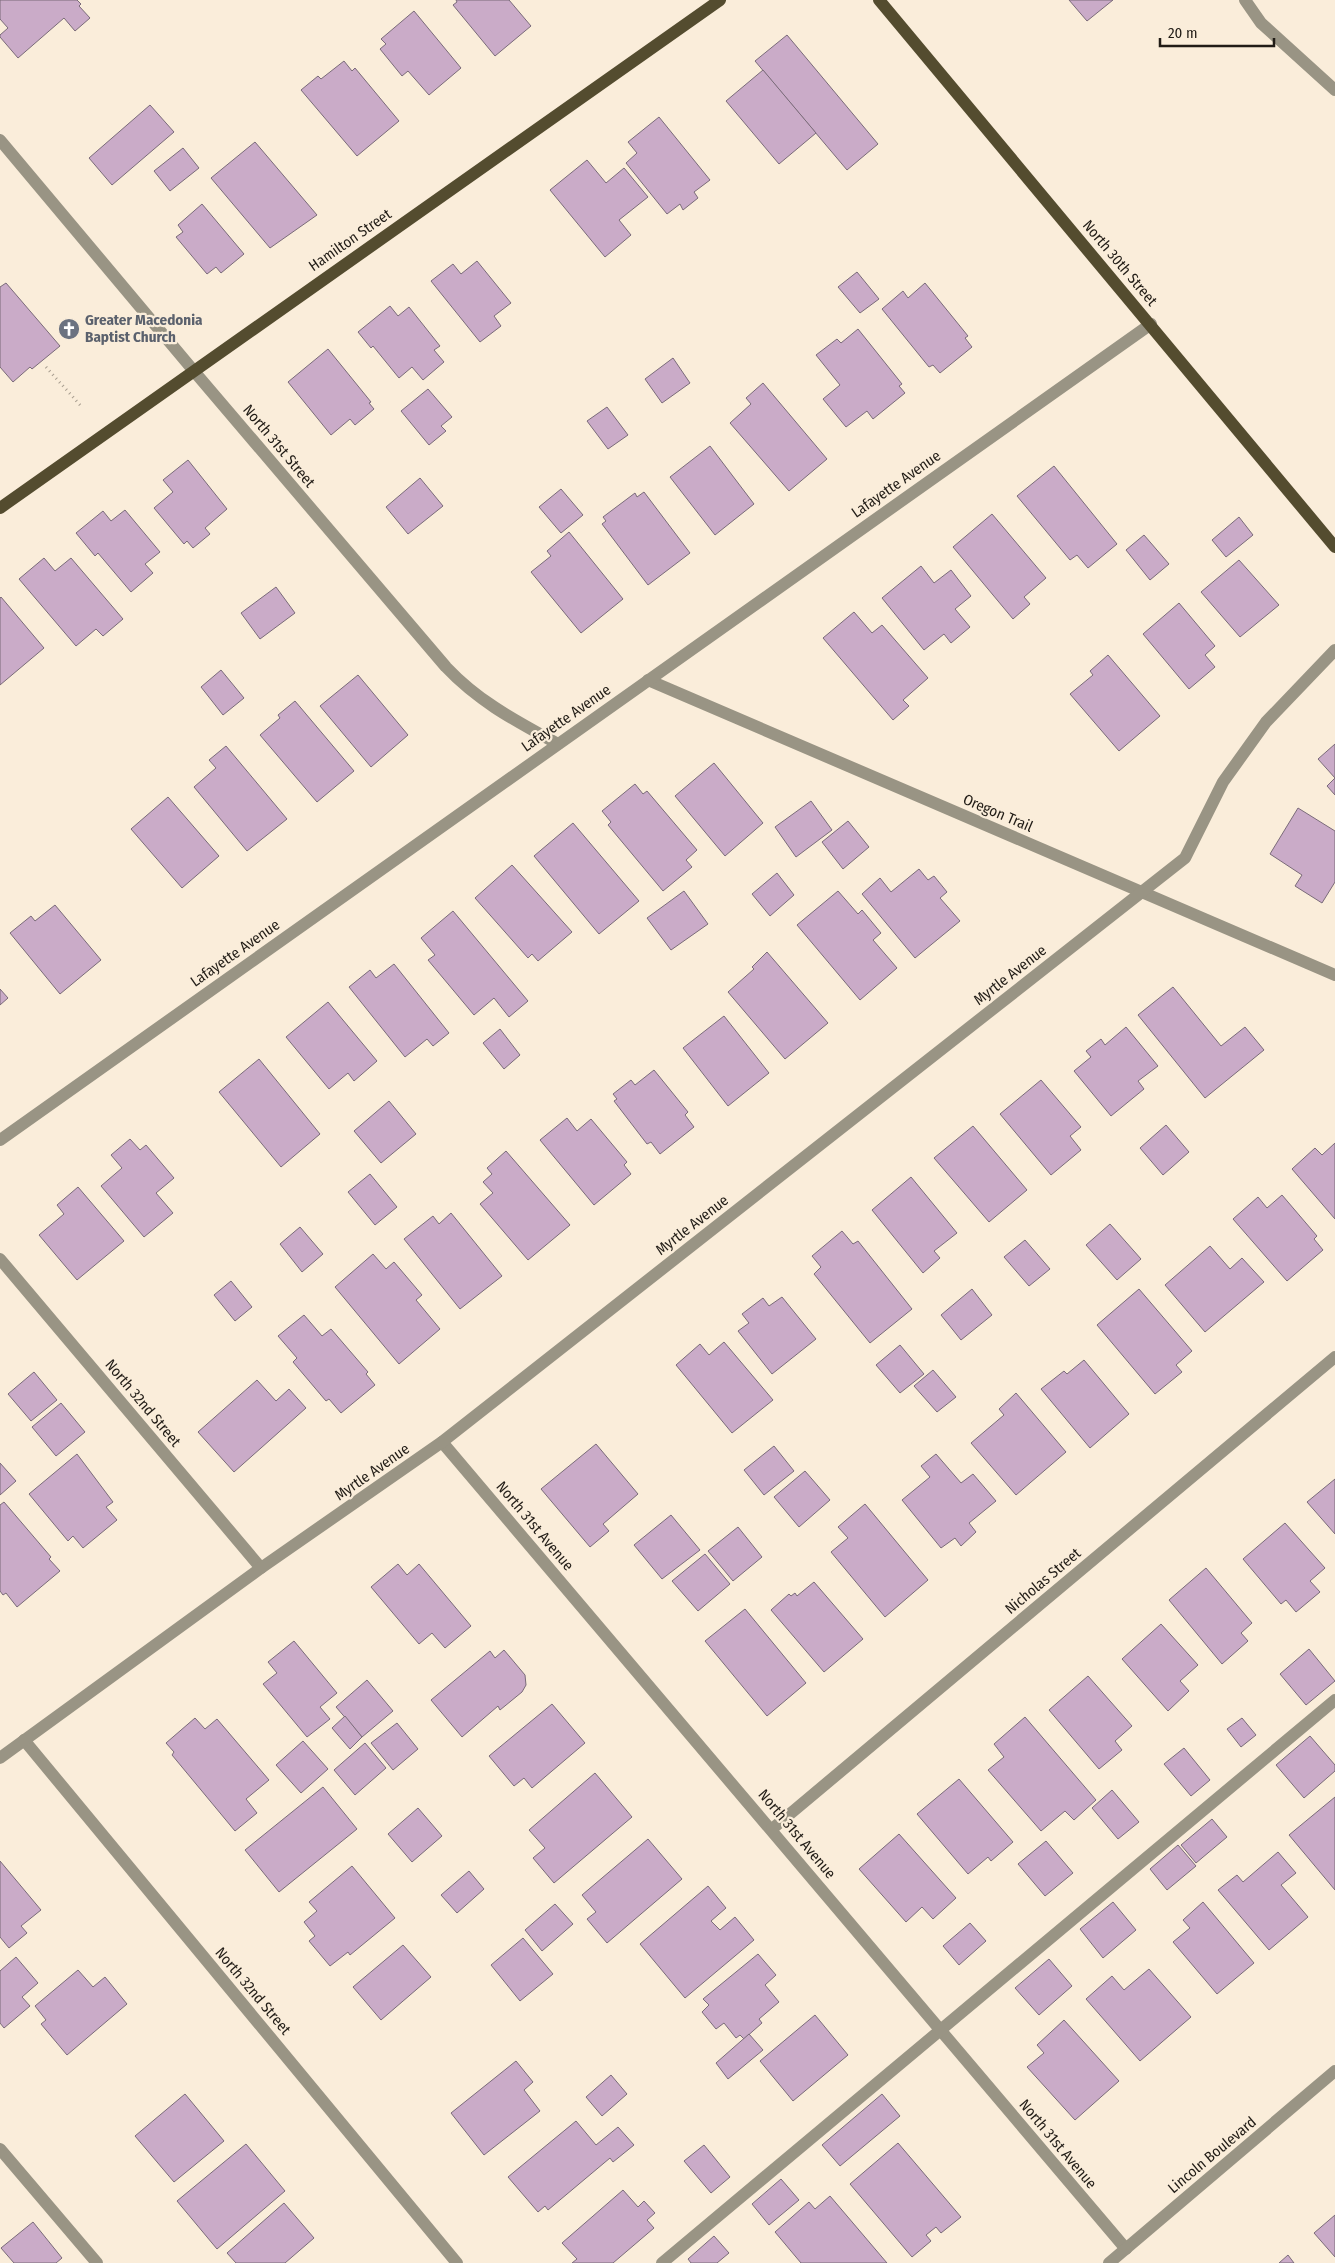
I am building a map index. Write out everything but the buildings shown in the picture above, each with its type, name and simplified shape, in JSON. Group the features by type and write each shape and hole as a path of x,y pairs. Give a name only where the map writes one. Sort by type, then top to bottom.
{"main road":[{"name":"Hamilton Street","path":"0,508 192,370 720,0"},
{"name":"North 30th Street","path":"879,0 1335,547"}],"street":[{"path":"1245,0 1261,23 1335,90"},
{"name":"North 31st Street","path":"0,140 192,370 462,685 492,708 558,744"},
{"name":"Lafayette Avenue","path":"0,1140 1151,324"},
{"name":"Myrtle Avenue","path":"0,1758 262,1568 442,1442 1185,858 1223,782 1266,722 1335,650"},
{"name":"Oregon Trail","path":"648,680 1335,976"},
{"name":"North 32nd Street","path":"0,1259 262,1568"},
{"name":"Nicholas Street","path":"772,1829 1335,1357"},
{"name":"North 31st Avenue","path":"442,1442 772,1829 1126,2249"},
{"path":"662,2263 1335,1700"},
{"name":"North 32nd Street","path":"24,1740 458,2263"},
{"name":"Lincoln Boulevard","path":"1109,2263 1335,2071"},
{"path":"0,2149 97,2263"}],"path":[{"path":"46,367 81,406"}],"place":[{"name":"Greater Macedonia Baptist Church","path":"69,329"}]}
